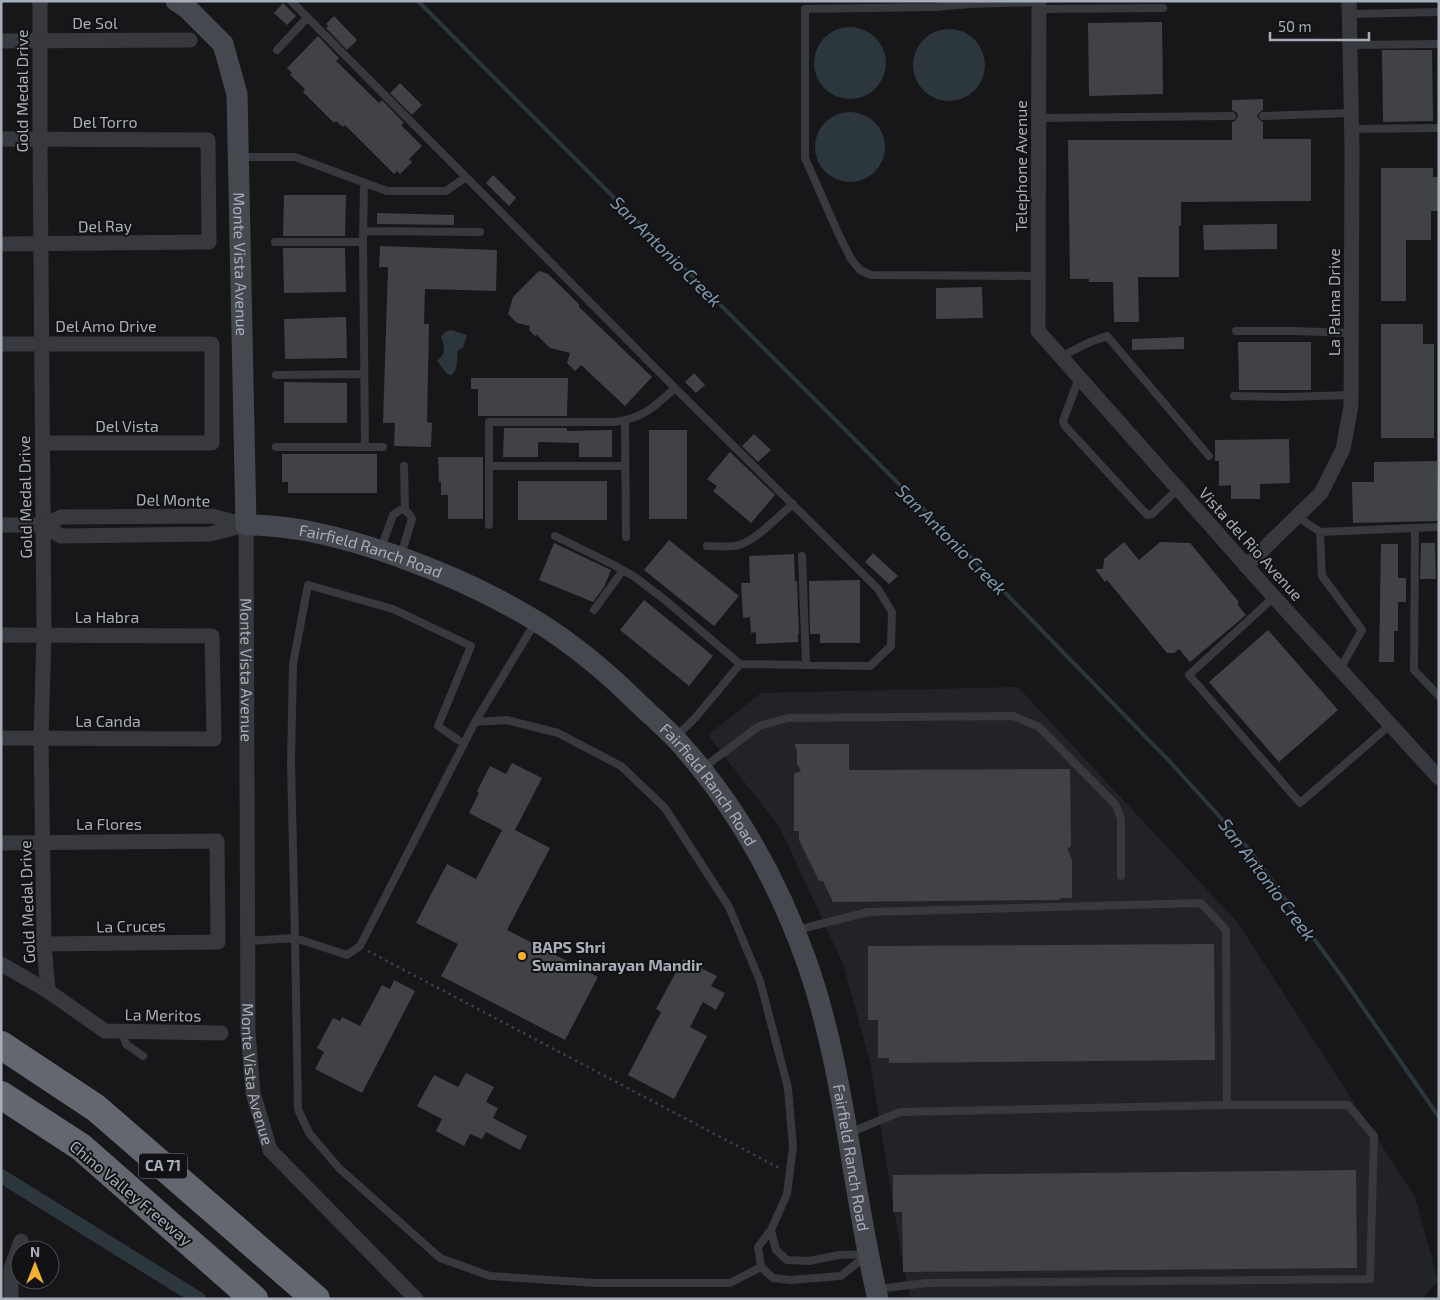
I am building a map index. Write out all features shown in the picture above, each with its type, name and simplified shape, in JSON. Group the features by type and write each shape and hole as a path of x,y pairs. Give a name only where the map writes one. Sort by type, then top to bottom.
{"highway":[{"name":"CA 71","path":"1,1045 96,1108 316,1299"},
{"name":"Chino Valley Freeway","path":"1,1095 80,1147 254,1299"}],"street":[{"name":"Gold Medal Drive","path":"40,1 40,245 44,635 41,738 44,944 48,991"},
{"name":"Monte Vista Avenue","path":"176,1 187,8 223,44 237,94 246,525 248,1032 253,1093 270,1150 416,1299"},
{"name":"Telephone Avenue","path":"1038,4 1038,331"},
{"name":"La Palma Drive","path":"1246,566 1321,493 1343,449 1351,406 1349,8"},
{"name":"De Sol","path":"1,40 190,40"},
{"name":"Del Torro","path":"1,139 208,140 209,242"},
{"name":"Del Ray","path":"1,244 209,242"},
{"name":"Vista del Rio Avenue","path":"1038,331 1246,566 1439,778"},
{"name":"Del Amo Drive","path":"1,344 212,344 212,443"},
{"name":"Del Vista","path":"42,443 212,443"},
{"name":"Del Monte","path":"1,525 43,525 61,517 212,516 246,525"},
{"name":"Fairfield Ranch Road","path":"246,525 288,528 361,544 434,569 472,586 536,621 589,659 626,690 675,738 701,769 735,816 759,856 795,930 809,969 827,1026 836,1068 868,1254 877,1294"},
{"name":"La Habra","path":"1,635 212,636 214,739"},
{"name":"La Canda","path":"1,738 214,739"},
{"name":"La Flores","path":"1,842 217,841 218,942"},
{"name":"La Cruces","path":"44,944 218,942"},
{"path":"1,964 48,991"},
{"name":"La Meritos","path":"48,991 105,1032 221,1032"}],"lane":[{"path":"291,1 675,388 878,588 892,612 891,646 870,666 740,664 635,577 555,536"},
{"path":"1039,276 871,276 860,270 851,259 838,233 805,158 806,9 935,4 1038,4 1163,8"},
{"path":"1349,8 1439,12"},
{"path":"277,50 307,18"},
{"path":"1350,45 1439,44"},
{"path":"1263,116 1351,113"},
{"path":"1038,118 1232,116"},
{"path":"1351,128 1439,128"},
{"path":"239,157 295,157 387,191 446,191 466,177"},
{"path":"364,183 365,447"},
{"path":"363,231 480,232"},
{"path":"275,242 363,242"},
{"path":"1236,331 1293,330 1351,333"},
{"path":"1060,357 1107,336 1209,456"},
{"path":"276,375 364,374"},
{"path":"1079,378 1063,421 1065,426 1147,515 1152,514 1178,489"},
{"path":"489,525 489,422 614,422 625,420 646,413 675,388"},
{"path":"1234,396 1351,395"},
{"path":"625,420 626,537"},
{"path":"276,447 382,447"},
{"path":"400,557 412,519 405,510 404,466"},
{"path":"489,466 625,466"},
{"path":"707,546 740,545 764,529 793,504"},
{"path":"380,550 393,515 400,510 405,510"},
{"path":"1298,516 1320,532 1439,527"},
{"path":"1415,528 1414,670 1439,696"},
{"path":"1320,532 1322,576 1362,630 1340,669"},
{"path":"802,556 806,665"},
{"path":"594,610 623,570"},
{"path":"464,744 438,726 472,646 393,608 308,585 293,664 291,762 298,1109 309,1133 339,1168 440,1258 490,1276 596,1283 730,1283 761,1267"},
{"path":"1274,597 1189,675 1300,803 1390,725"},
{"path":"248,940 295,938 347,955 360,946 475,722 536,621"},
{"path":"675,738 696,717 740,664"},
{"path":"701,769 759,726 788,718 1014,716 1039,727 1116,805 1121,819 1121,876"},
{"path":"475,722 507,720 558,733 621,766 665,808 729,907 760,980 788,1088 793,1147 787,1194 772,1230 758,1247 761,1267 773,1278 790,1280 841,1276 868,1254"},
{"path":"795,930 868,912 1201,904 1226,930 1227,1106"},
{"path":"122,1032 126,1044 143,1056"},
{"path":"848,1133 900,1112 1348,1105 1374,1136 1370,1279 926,1283 877,1294"},
{"path":"772,1230 776,1250 787,1260 809,1261 839,1254 868,1254"}],"path":[{"path":"360,946 790,1173"}],"shaded area":[{"path":"850,27 870,33 880,43 886,63 880,83 870,93 850,99 830,93 820,83 814,63 820,43 830,33"},
{"path":"956,29 975,39 983,51 985,65 983,79 975,91 963,99 942,101 923,91 915,79 913,58 923,39 935,31"},
{"path":"843,112 857,112 870,118 879,127 885,140 883,160 875,172 857,182 843,182 830,176 821,167 815,154 815,140 821,127 830,118"},
{"path":"451,330 467,335 463,348 458,350 456,366 452,375 447,374 437,361 444,351 441,337 445,332"},
{"path":"1018,687 1238,923 1415,1197 1438,1281 1422,1299 911,1299 903,1265 870,1062 843,964 780,828 708,735 761,693"}],"building":[{"path":"283,3 296,16 287,25 274,13"},
{"path":"334,16 357,40 347,50 326,28 328,26 326,24"},
{"path":"1162,22 1163,94 1089,96 1088,23"},
{"path":"318,36 339,58 336,61 379,103 382,100 404,123 401,125 422,146 409,159 412,162 400,174 397,171 394,174 345,125 343,127 336,121 334,123 303,92 305,89 290,75 292,73 287,68"},
{"path":"1382,50 1432,50 1433,121 1383,122"},
{"path":"400,83 422,105 412,115 390,93"},
{"path":"1263,99 1263,110 1257,116 1263,122 1263,139 1311,139 1311,201 1181,202 1179,277 1138,277 1139,322 1114,322 1113,282 1089,282 1089,279 1070,279 1068,140 1232,140 1232,122 1238,116 1232,110 1232,100"},
{"path":"1381,168 1433,168 1433,177 1439,177 1439,211 1431,211 1431,240 1406,240 1406,301 1381,301"},
{"path":"493,175 516,198 509,206 486,183"},
{"path":"284,195 346,195 345,236 283,236"},
{"path":"377,213 454,215 454,225 377,224"},
{"path":"1277,224 1277,249 1204,250 1203,225"},
{"path":"380,246 497,250 496,291 425,289 424,324 429,324 427,422 432,423 431,447 394,446 395,423 383,423 388,267 379,267"},
{"path":"283,248 345,248 346,292 284,293"},
{"path":"539,271 548,274 579,304 579,307 652,377 625,406 581,365 575,371 567,363 570,353 550,348 529,330 530,326 517,323 508,314 513,297"},
{"path":"982,287 983,318 936,319 936,288"},
{"path":"346,317 347,358 285,359 284,319"},
{"path":"1381,324 1423,324 1423,344 1434,344 1434,438 1381,438"},
{"path":"1184,337 1184,349 1132,350 1132,339"},
{"path":"1238,342 1311,342 1311,390 1239,390"},
{"path":"694,373 705,385 696,393 685,382"},
{"path":"471,378 568,378 567,416 478,416 478,389 471,389"},
{"path":"284,382 347,383 347,423 284,423"},
{"path":"504,428 567,428 567,431 612,430 612,457 579,457 579,443 538,442 538,457 503,457"},
{"path":"649,430 687,430 687,519 649,519"},
{"path":"754,434 771,450 758,462 742,446"},
{"path":"1289,439 1290,483 1260,484 1260,499 1231,499 1231,485 1219,486 1219,461 1215,461 1215,440"},
{"path":"730,452 775,495 751,523 713,491 717,486 707,479"},
{"path":"282,454 377,454 377,493 288,493 288,482 282,482"},
{"path":"438,457 483,457 483,519 448,519 448,495 441,495"},
{"path":"1437,461 1438,521 1353,523 1352,482 1374,482 1374,462"},
{"path":"518,481 607,481 607,520 518,520"},
{"path":"669,540 739,596 714,626 644,570"},
{"path":"1124,542 1139,560 1160,542 1190,543 1238,601 1238,605 1246,615 1190,662 1179,649 1174,653 1167,653 1107,580 1105,582 1095,569 1103,569 1104,559"},
{"path":"554,543 611,570 604,587 593,602 539,580"},
{"path":"1421,543 1435,543 1436,579 1420,579"},
{"path":"1381,544 1398,544 1398,578 1406,578 1406,602 1398,602 1398,631 1394,631 1394,662 1379,662"},
{"path":"873,553 898,576 889,584 865,562"},
{"path":"794,554 795,581 797,581 798,642 756,644 756,632 751,633 750,617 743,618 741,583 750,583 749,556"},
{"path":"860,580 860,643 820,643 820,634 810,634 809,581"},
{"path":"644,600 713,656 689,686 620,630"},
{"path":"1268,630 1338,710 1279,762 1209,682"},
{"path":"794,744 849,744 849,770 1070,769 1071,847 1067,848 1072,860 1072,898 1058,900 833,902 823,881 819,881 799,840 799,831 794,831 794,774 801,771 797,764 797,750"},
{"path":"512,763 542,778 515,830 550,848 507,930 598,977 565,1040 441,976 458,944 416,923 447,864 476,879 502,830 469,813 479,793 477,791 490,766 506,774"},
{"path":"1214,944 1215,1060 889,1063 889,1058 878,1058 878,1020 868,1020 868,946"},
{"path":"683,959 717,976 711,986 725,993 716,1010 703,1002 690,1027 707,1036 674,1099 628,1075 661,1012 656,1009"},
{"path":"394,980 415,991 362,1093 315,1069 324,1052 317,1048 333,1018 340,1021 342,1017 360,1026 382,985 390,989"},
{"path":"466,1073 494,1087 486,1102 498,1108 493,1118 527,1136 520,1150 486,1132 482,1139 470,1134 464,1146 436,1131 442,1119 417,1106 434,1075 458,1087"},
{"path":"1356,1170 1357,1268 903,1272 902,1212 893,1212 893,1175"}],"waterway":[{"name":"San Antonio Creek","path":"418,1 907,492 1172,764 1247,847 1342,977 1439,1117"},
{"path":"1,1176 199,1299"}],"place":[{"name":"BAPS Shri Swaminarayan Mandir","path":"522,956"}]}
